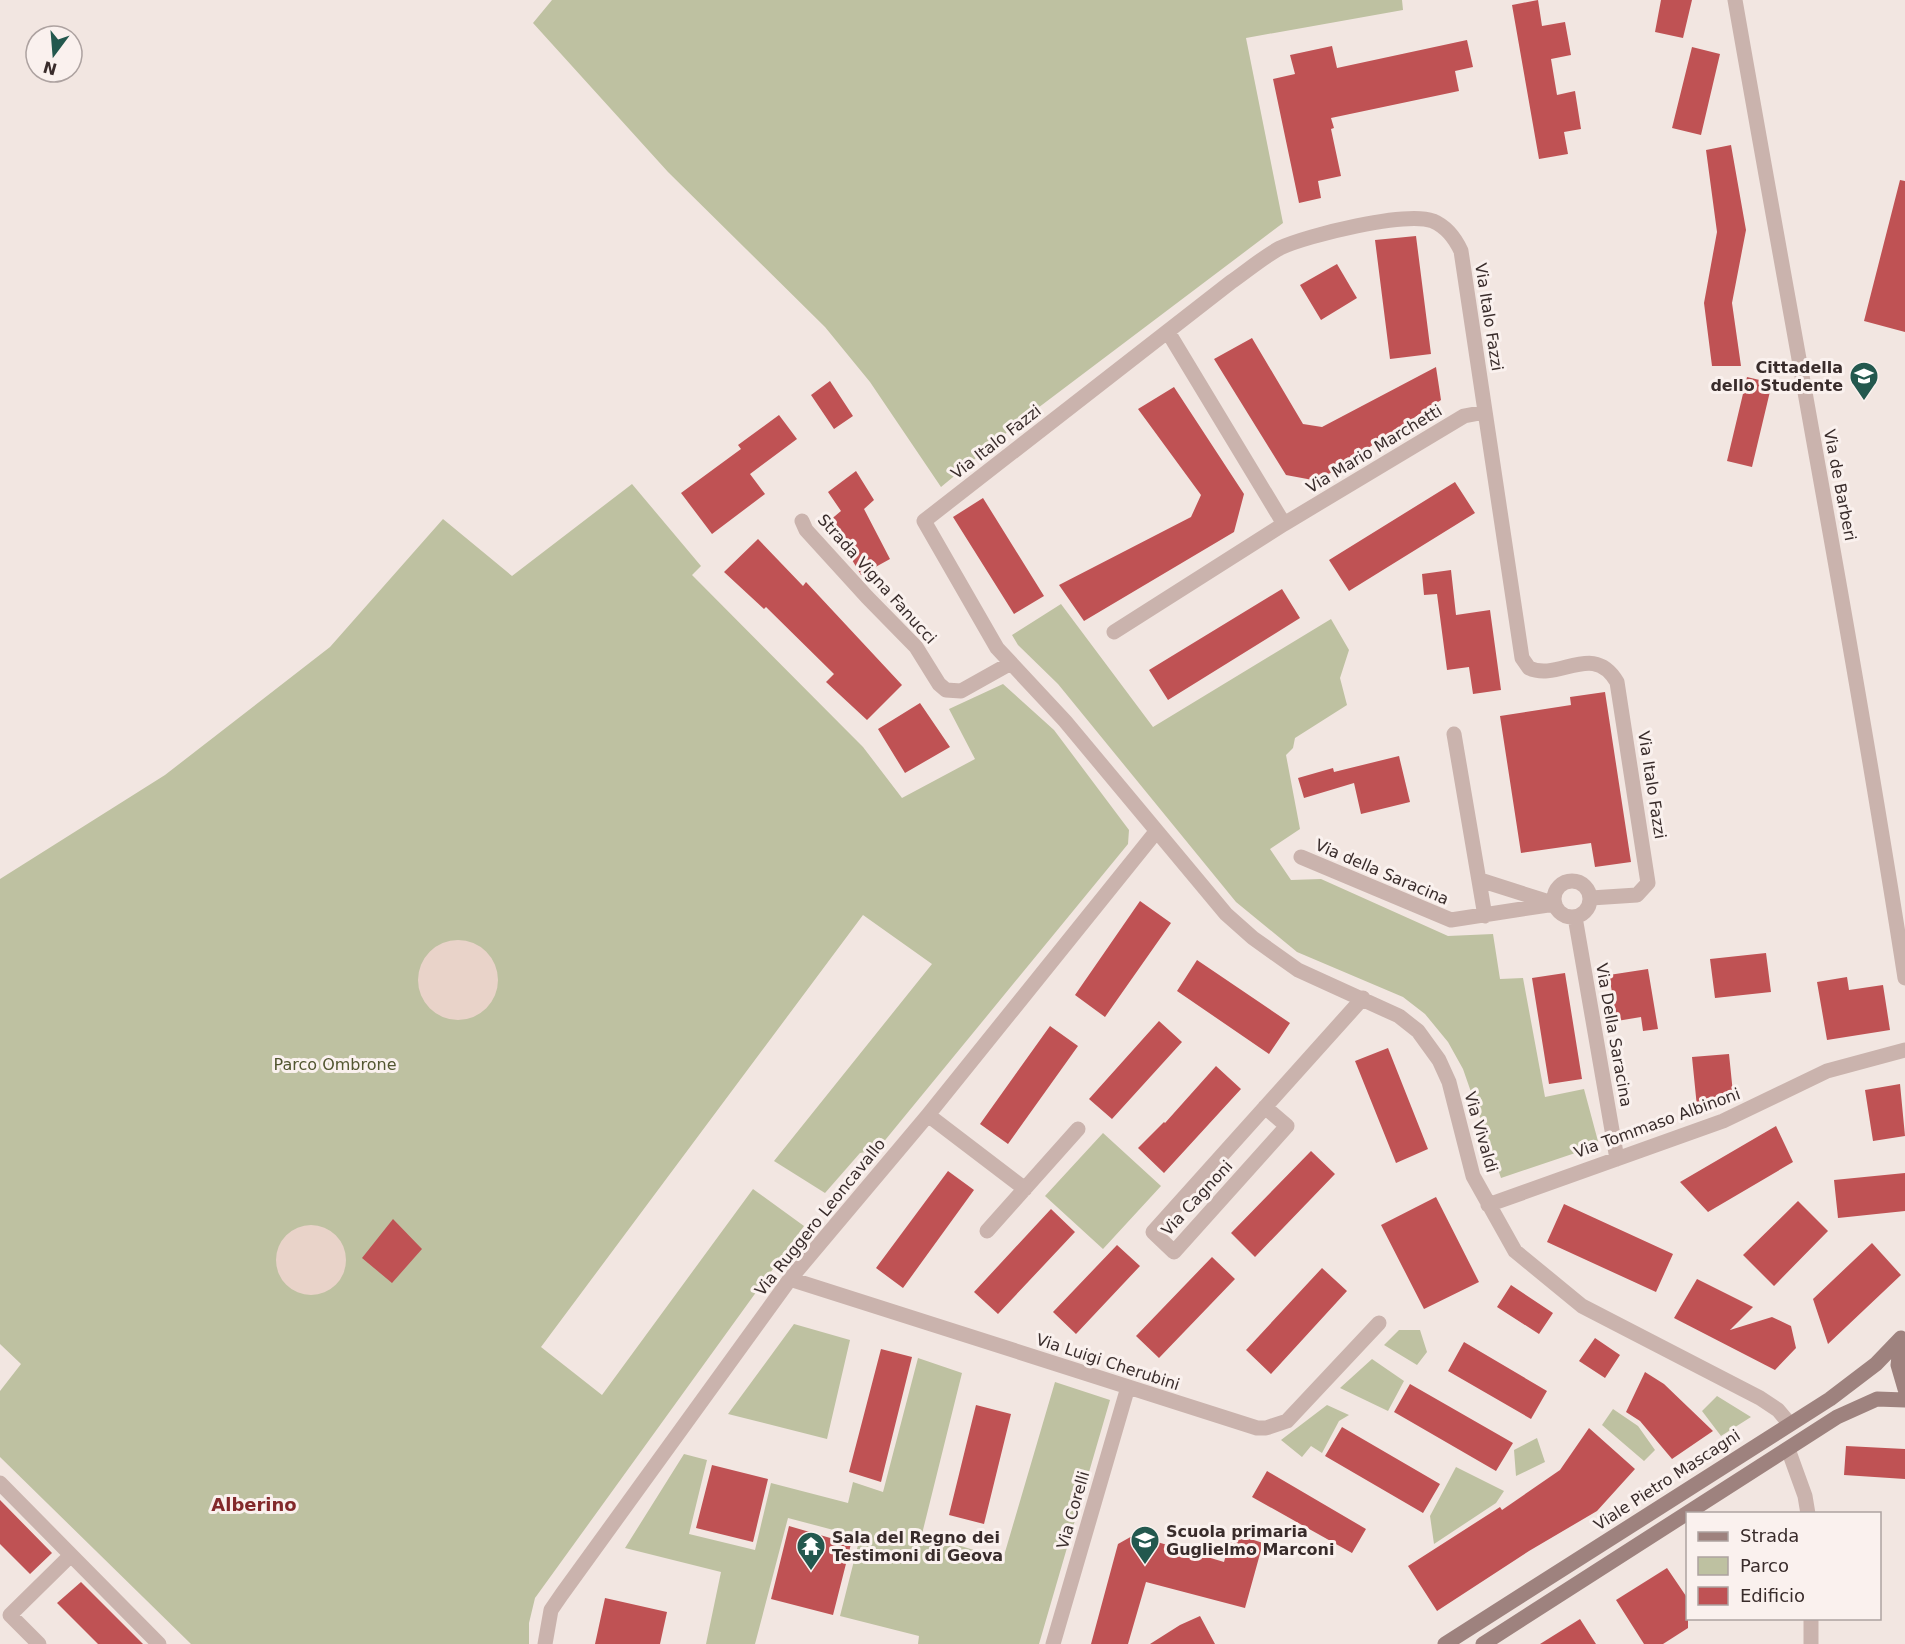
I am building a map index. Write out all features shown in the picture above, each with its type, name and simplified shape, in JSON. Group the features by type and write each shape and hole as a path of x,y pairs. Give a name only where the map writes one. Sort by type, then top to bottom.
{"main road":[{"name":"Viale Pietro Mascagni","path":"1444,1644 1854,1382 1903,1334"},
{"path":"1903,1334 1898,1365 1905,1389"},
{"path":"1689,1512 1837,1417 1869,1402 1891,1398 1905,1400"},
{"path":"1483,1644 1686,1514"}],"street":[{"name":"Via de Barberi","path":"1735,0 1781,270 1856,637 1905,978"},
{"name":"Via Italo Fazzi","path":"1011,663 997,648 924,521 1231,282 1281,248 1340,230 1396,220 1425,219 1447,230 1461,251 1525,663 1539,670 1594,663 1608,670 1617,682 1648,884 1641,892 1632,896 1591,898"},
{"path":"1168,332 1284,524"},
{"name":"Via Mario Marchetti","path":"1114,632 1284,524 1464,416 1485,412"},
{"name":"Strada Vigna Fanucci","path":"802,521 806,530 916,647 939,684 946,690 961,691 1011,663"},
{"path":"1011,663 1083,743 1155,833"},
{"path":"1454,734 1485,916"},
{"name":"Via Vivaldi","path":"1155,833 1226,914 1253,938 1298,970 1399,1016 1418,1031 1431,1046 1449,1082 1473,1176 1515,1251 1582,1306 1760,1398 1778,1410 1789,1424"},
{"name":"Via Ruggero Leoncavallo","path":"545,1644 551,1610 790,1279 927,1115 1155,833"},
{"name":"Via della Saracina","path":"1301,857 1450,920 1554,904"},
{"path":"1480,880 1487,880 1554,904 1565,916 1575,917 1588,908 1591,898 1586,886 1569,881 1558,887 1554,904"},
{"name":"Via Della Saracina","path":"1575,917 1617,1159"},
{"name":"Via Cagnoni","path":"1265,1107 1287,1126 1174,1252 1153,1232 1265,1107 1363,998"},
{"name":"Via Tommaso Albinoni","path":"1488,1205 1723,1121 1827,1071 1905,1050"},
{"path":"927,1115 1025,1189"},
{"path":"987,1231 1078,1129"},
{"name":"Via Luigi Cherubini","path":"790,1279 1248,1425 1266,1428 1287,1420 1379,1323"},
{"name":"Via Corelli","path":"1053,1644 1128,1387"},
{"path":"1788,1449 1805,1496 1808,1512"},
{"path":"0,1483 159,1644"},
{"path":"39,1644 10,1615 71,1555"},
{"path":"1811,1620 1811,1644"}],"green space":[{"path":"552,0 1402,0 1403,10 1246,38 1283,223 1022,420 941,487 870,382 825,327 668,172 533,23"},
{"name":"Parco Ombrone","path":"632,484 701,566 692,575 863,747 902,798 975,759 949,709 1003,684 1054,730 1129,830 1128,844 877,1150 860,1153 825,1193 774,1161 932,964 863,915 541,1347 602,1395 753,1189 804,1226 535,1598 529,1623 529,1644 191,1644 0,1457 0,1391 21,1364 0,1344 0,879 165,775 330,647 443,519 512,576"},
{"path":"1061,604 1153,727 1331,619 1349,650 1340,678 1347,705 1295,738 1293,748 1286,755 1300,829 1270,849 1291,880 1321,879 1448,936 1493,934 1500,979 1523,978 1545,1097 1584,1089 1599,1145 1501,1178 1463,1069 1448,1042 1425,1014 1403,997 1297,952 1236,902 1058,684 1018,645 1012,635"},
{"path":"1103,1133 1161,1186 1103,1249 1045,1196"},
{"path":"794,1324 850,1340 827,1439 728,1414"},
{"path":"1399,1330 1420,1330 1427,1352 1417,1365 1384,1345"},
{"path":"918,1358 962,1373 922,1534 1003,1559 1055,1382 1110,1400 1039,1644 918,1644 919,1636 840,1616 860,1537 788,1518 755,1644 706,1644 721,1572 625,1548 684,1454 707,1460 689,1534 755,1550 771,1483 848,1503 853,1482 883,1492"},
{"path":"1372,1359 1404,1381 1388,1411 1340,1388"},
{"path":"1717,1396 1751,1417 1721,1436 1702,1411"},
{"path":"1327,1405 1349,1415 1339,1421 1322,1453 1311,1446 1302,1457 1281,1440"},
{"path":"1613,1409 1638,1426 1655,1450 1644,1461 1602,1425"},
{"path":"1537,1438 1545,1462 1516,1476 1514,1450"},
{"path":"1456,1467 1504,1491 1496,1503 1434,1544 1430,1516"}],"shaded area":[{"path":"450,940 466,940 487,951 498,972 498,988 487,1009 466,1020 450,1020 436,1014 424,1002 418,988 418,972 424,958 436,946"},
{"path":"311,1225 330,1231 340,1241 346,1260 340,1279 330,1289 311,1295 292,1289 282,1279 276,1260 282,1241 292,1231"}],"building":[{"path":"1538,0 1542,26 1565,22 1571,55 1551,59 1557,95 1575,91 1581,129 1564,132 1568,154 1539,159 1512,5"},
{"path":"1661,0 1692,0 1683,38 1655,32"},
{"path":"1467,40 1473,67 1455,71 1459,91 1331,118 1334,128 1331,129 1341,176 1318,181 1321,198 1299,203 1273,79 1295,74 1290,55 1332,46 1337,68"},
{"path":"1692,47 1720,54 1701,135 1672,128"},
{"path":"1731,145 1746,230 1732,303 1741,366 1712,366 1704,303 1717,232 1706,150"},
{"path":"1900,180 1905,181 1905,332 1864,321"},
{"path":"1416,236 1431,354 1390,359 1375,240"},
{"path":"1337,264 1357,298 1321,320 1300,285"},
{"path":"1252,338 1303,424 1322,427 1436,367 1441,400 1318,481 1286,475 1214,359"},
{"path":"1747,377 1772,383 1752,467 1727,461"},
{"path":"830,381 853,416 834,429 811,395"},
{"path":"1174,387 1244,494 1234,532 1084,621 1059,585 1191,517 1201,495 1138,409"},
{"path":"779,415 797,439 750,474 765,494 712,534 681,493 741,449 738,445"},
{"path":"856,471 874,500 864,509 890,559 861,575 829,521 841,511 828,492"},
{"path":"1455,482 1475,513 1349,591 1329,560"},
{"path":"983,498 1044,596 1014,614 953,517"},
{"path":"758,539 803,586 806,582 902,685 867,720 826,682 834,674 766,607 764,609 724,572"},
{"path":"1451,570 1456,615 1490,610 1501,690 1473,694 1469,667 1447,670 1437,594 1424,595 1422,574"},
{"path":"1282,589 1300,618 1168,700 1149,670"},
{"path":"1605,692 1631,862 1595,867 1591,843 1521,853 1500,716 1571,705 1570,697"},
{"path":"920,703 950,747 905,773 878,729"},
{"path":"1399,756 1410,802 1361,814 1354,783 1304,798 1298,778 1333,768 1334,772"},
{"path":"1140,901 1171,923 1105,1017 1075,995"},
{"path":"1766,953 1771,992 1715,998 1710,959"},
{"path":"1197,960 1290,1023 1269,1054 1177,991"},
{"path":"1648,969 1658,1029 1643,1031 1641,1017 1617,1021 1609,975"},
{"path":"1565,973 1582,1079 1549,1084 1532,978"},
{"path":"1847,977 1849,990 1883,985 1890,1030 1827,1040 1817,982"},
{"path":"1159,1021 1182,1042 1112,1119 1089,1099"},
{"path":"1050,1026 1078,1046 1008,1144 980,1124"},
{"path":"1388,1048 1428,1149 1396,1163 1355,1061"},
{"path":"1729,1054 1734,1103 1697,1107 1692,1057"},
{"path":"1216,1066 1241,1089 1164,1173 1138,1148 1165,1123"},
{"path":"1900,1084 1905,1136 1873,1141 1865,1090"},
{"path":"1776,1126 1793,1162 1708,1212 1680,1182"},
{"path":"1311,1151 1335,1174 1255,1257 1231,1233"},
{"path":"948,1171 974,1190 903,1288 876,1268"},
{"path":"1905,1173 1905,1211 1838,1218 1834,1180"},
{"path":"1436,1197 1479,1282 1424,1309 1381,1225"},
{"path":"1798,1201 1828,1231 1774,1286 1743,1255"},
{"path":"1564,1204 1673,1254 1656,1292 1547,1242"},
{"path":"1051,1209 1075,1232 998,1314 974,1292"},
{"path":"393,1219 422,1249 392,1283 362,1258"},
{"path":"1872,1243 1901,1275 1828,1344 1813,1299"},
{"path":"1117,1245 1140,1266 1076,1334 1053,1312"},
{"path":"1212,1257 1235,1279 1159,1358 1136,1336"},
{"path":"1322,1268 1347,1291 1271,1374 1246,1350"},
{"path":"1697,1279 1753,1307 1730,1330 1772,1317 1791,1326 1796,1348 1775,1370 1674,1318"},
{"path":"1511,1285 1553,1313 1539,1334 1497,1307"},
{"path":"1595,1338 1620,1355 1605,1378 1579,1361"},
{"path":"1464,1342 1547,1391 1531,1419 1448,1371"},
{"path":"881,1349 912,1357 881,1482 849,1472"},
{"path":"1645,1372 1664,1384 1713,1431 1672,1459 1640,1421 1626,1412"},
{"path":"1410,1384 1513,1443 1496,1471 1394,1412"},
{"path":"976,1405 1011,1414 984,1524 949,1515"},
{"path":"1342,1427 1440,1484 1423,1513 1325,1456"},
{"path":"1589,1428 1635,1469 1597,1511 1529,1551 1437,1611 1408,1566 1500,1507 1502,1510 1560,1470"},
{"path":"1846,1446 1905,1449 1905,1479 1844,1475"},
{"path":"712,1465 768,1479 753,1542 696,1528"},
{"path":"1267,1471 1366,1529 1352,1553 1252,1497"},
{"path":"0,1500 52,1553 30,1574 0,1544"},
{"name":"Sala del Regno dei Testimoni di Geova","path":"789,1526 851,1544 833,1615 771,1599"},
{"path":"1232,1533 1263,1543 1245,1608 1146,1582 1128,1644 1091,1644 1118,1544 1134,1535 1224,1562"},
{"path":"1667,1568 1686,1596 1688,1628 1663,1644 1644,1644 1616,1600"},
{"path":"81,1582 143,1644 98,1644 57,1603"},
{"path":"605,1598 667,1612 660,1644 595,1644"},
{"path":"1200,1616 1215,1644 1150,1644 1180,1625"},
{"path":"1580,1619 1596,1644 1540,1644"}],"place":[{"name":"Cittadella dello Studente","path":"1864,402"},
{"name":"Scuola primaria Guglielmo Marconi","path":"1145,1566"},
{"name":"Sala del Regno dei Testimoni di Geova","path":"811,1572"}],"district":[{"name":"Alberino","path":"254,1504"}]}
